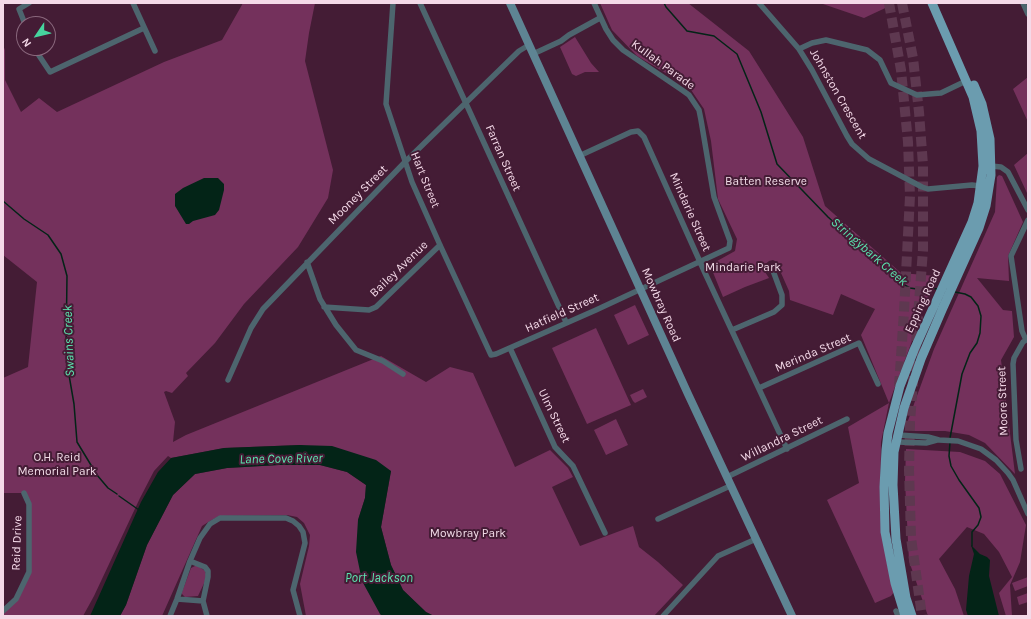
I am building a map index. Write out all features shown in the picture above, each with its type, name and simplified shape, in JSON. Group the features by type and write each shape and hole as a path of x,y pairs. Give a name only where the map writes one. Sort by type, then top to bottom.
{"main road":[{"name":"Mowbray Road","path":"510,3 730,486 792,616"},
{"name":"Epping Road","path":"912,616 906,598 899,559 894,517 894,452 909,391 953,265 972,222 978,203 980,186 987,166 973,97 932,3"},
{"name":"Epping Road","path":"906,616 895,583 885,532 884,487 887,437 904,374 964,262 979,228 986,206 987,166 990,139 982,104 937,3"},
{"path":"887,437 898,438"}],"street":[{"path":"22,16 19,9 28,3"},
{"path":"133,3 155,51"},
{"name":"Hart Street","path":"393,3 386,104 405,162 440,245 491,355"},
{"name":"Farran Street","path":"420,3 566,322"},
{"path":"533,54 561,41 600,18 594,3"},
{"name":"Johnston Crescent","path":"759,3 799,49 852,144 869,159 928,189 972,185 980,186"},
{"path":"1023,3 1028,14"},
{"name":"Kullah Parade","path":"600,18 613,40 623,50 682,90 689,96 698,110 714,197 730,241 729,248 641,289"},
{"path":"39,56 50,72 144,28"},
{"path":"799,49 812,43 826,40 866,50 880,60 891,83 917,95 941,93 966,81"},
{"name":"Mooney Street","path":"228,380 251,328 262,309 405,162 519,51 529,45"},
{"name":"Mindarie Street","path":"579,156 631,132 638,131 644,137 787,449"},
{"path":"987,166 1001,167 1008,172 1028,210"},
{"name":"Moore Street","path":"1021,469 1016,440 1013,364 1014,358 1023,342 1027,339 1022,331 1011,256 1028,220"},
{"name":"Bailey Avenue","path":"324,307 370,310 376,307 440,245"},
{"path":"307,262 324,307 356,350 383,361 403,374"},
{"path":"732,330 774,312 782,305 782,295 772,268"},
{"name":"Hatfield Street","path":"491,355 510,348 641,289"},
{"name":"Merinda Street","path":"759,388 859,343 878,384"},
{"name":"Ulm Street","path":"510,348 555,447 573,466 605,533"},
{"name":"Willandra Street","path":"727,478 847,420"},
{"path":"898,438 926,443 939,440 958,441 981,450 996,460 1010,476 1028,514"},
{"path":"658,519 730,486"},
{"name":"Reid Drive","path":"3,610 16,599 29,572 30,504 24,493"},
{"path":"170,616 190,561 205,530 210,524 220,518 286,518 293,521 301,529 304,539 293,590 300,616"},
{"path":"663,616 718,556 756,539"},
{"path":"190,561 205,567 208,572 203,601 207,616"},
{"path":"177,599 203,601"}],"green space":[{"path":"243,3 315,3 305,61 333,170 328,198 298,247 244,304 215,343 186,373 188,376 172,393 166,391 164,392 175,422 173,442 186,435 381,356 426,382 450,367 473,373 515,467 550,450 568,468 573,477 552,487 580,546 633,526 639,547 683,585 654,616 434,616 426,612 403,590 391,565 381,527 391,471 300,445 224,448 171,458 168,456 154,471 83,616 3,616 3,611 16,599 29,572 30,519 24,493 3,493 3,378 28,367 37,282 3,255 3,45 5,50 5,80 21,112 39,98 57,112 164,62 222,40"},
{"name":"Batten Reserve","path":"600,3 688,3 749,51 803,137 825,206 901,273 936,276 889,403 861,335 875,309 841,294 833,315 790,300 789,291 781,273 781,267 773,260 769,261 763,266 763,269 769,278 723,297 710,265 735,251 737,239 718,199 711,141 704,109 689,87 637,56 612,30"},
{"path":"820,3 896,3 864,18"},
{"path":"575,37 591,63 599,72 585,72 576,76 572,74 560,47"},
{"path":"1028,77 1028,122 1013,89"},
{"path":"1028,153 1028,191 1027,193 1014,165"},
{"path":"999,175 1002,176 1023,222 1008,256 1009,281 977,278 1003,310 1012,311 1014,337 1001,360 1015,474 985,443 969,435 945,431 913,431 906,426 934,349 995,212 997,177"},
{"path":"635,305 649,335 628,345 614,315"},
{"path":"596,328 631,405 587,424 552,348"},
{"path":"643,389 647,397 635,403 630,395"},
{"path":"889,403 881,442 880,510 887,563 894,592 891,596 875,603 827,500 859,483 848,427"},
{"path":"616,419 628,445 606,455 594,430"},
{"path":"906,449 960,452 985,461 1000,474 1026,525 1020,562 1010,585 1012,616 1006,616 999,593 1012,577 999,552 984,534 967,527 939,559 955,589 964,616 928,616 909,561 905,481"},
{"path":"279,465 320,465 347,472 366,485 365,498 358,520 363,581 382,616 306,616 300,584 309,546 310,535 304,523 297,517 287,515 219,516 210,521 202,526 162,616 120,616 126,605 147,545 173,495 195,474 227,468"},
{"path":"197,565 205,571 207,577 198,596 185,597 182,592 191,568"},
{"path":"1028,577 1028,586 1015,591 1012,583"},
{"path":"1028,593 1028,602 1019,605 1017,597"}],"water":[{"path":"204,178 218,178 224,184 219,210 215,215 186,224 175,206 175,194 183,188"},
{"name":"Port Jackson","path":"300,445 332,446 376,460 391,471 381,527 391,565 403,590 426,612 434,616 382,616 362,581 356,552 358,520 365,498 366,485 347,472 320,465 279,465 227,468 195,474 173,495 147,545 126,605 120,616 90,616 141,502 158,472 171,458 224,448"},
{"path":"971,545 980,554 990,560 989,576 999,616 968,616 966,610 969,576 974,554"}],"waterway":[{"name":"Stringybark Creek","path":"664,3 687,31 714,36 737,54 761,112 777,164 828,217 901,283 910,288 917,289 926,287 937,289"},
{"name":"Swains Creek","path":"3,201 24,219 48,235 61,254 67,276 66,350 74,404 77,442 97,475 108,488 117,494"},
{"name":"Stringybark Creek","path":"950,438 962,374 970,353 977,343 980,333 981,316 978,306 971,297 955,292"},
{"name":"Stringybark Creek","path":"950,442 949,456 951,466 979,508 981,517 978,525 972,532 972,546"},
{"name":"Swains Creek","path":"119,496 139,510"}],"tunnel":[{"path":"889,3 901,70 908,142 910,196 899,387"},
{"path":"902,3 913,58 923,165 923,250 910,422 909,470 911,538 922,616"}],"park label":[{"name":"Mindarie Park","path":"743,268"},
{"name":"O.H. Reid Memorial Park","path":"57,465"},
{"name":"Mowbray Park","path":"468,534"}],"water label":[{"name":"Lane Cove River","path":"281,459"}]}
